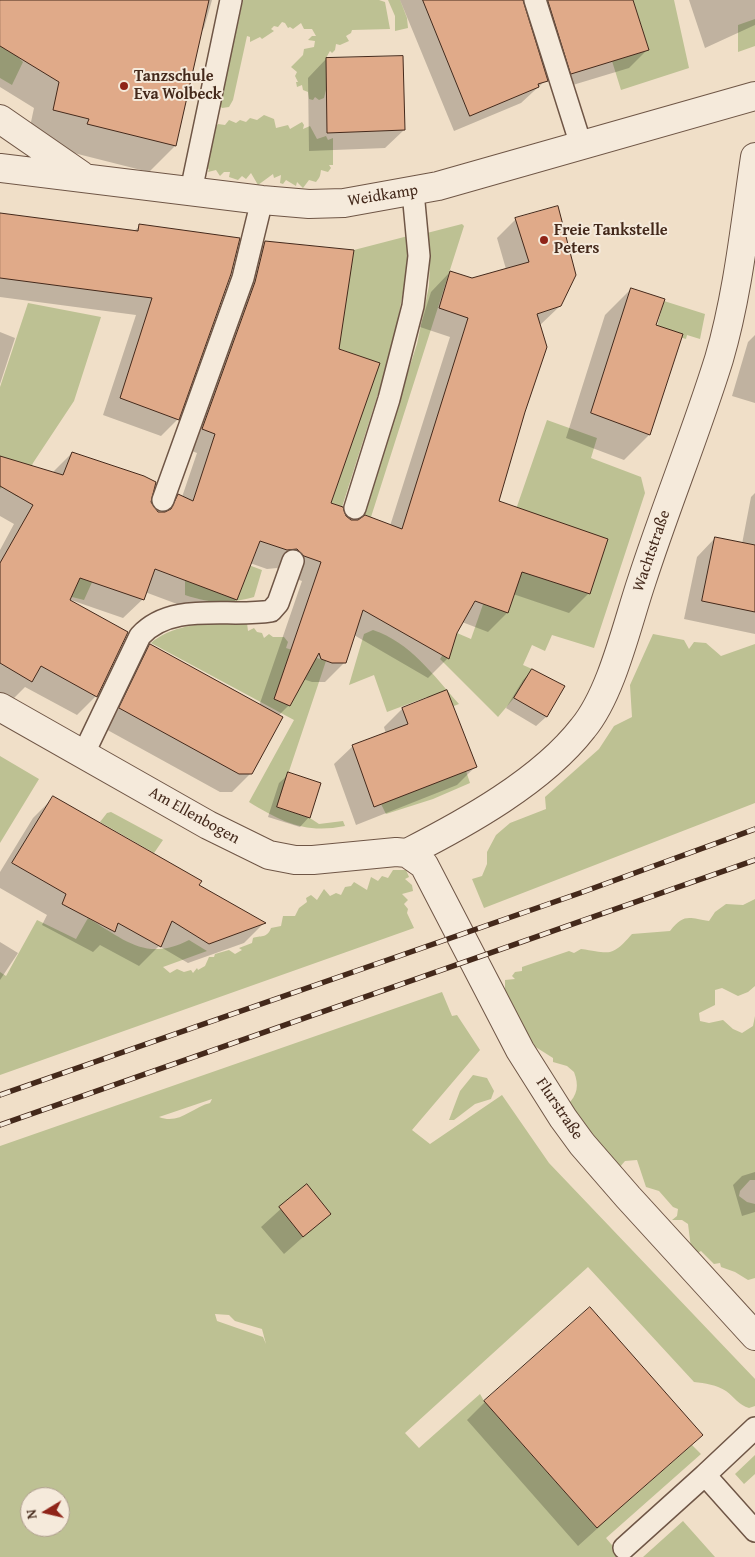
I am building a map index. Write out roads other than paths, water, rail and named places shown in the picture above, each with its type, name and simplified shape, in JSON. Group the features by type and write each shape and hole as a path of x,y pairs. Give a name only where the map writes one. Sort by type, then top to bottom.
{"street":[{"name":"Weidkamp","path":"0,168 262,200 309,204 344,203 413,192 755,96"},
{"path":"0,119 84,177"},
{"name":"Wachtstraße","path":"407,854 448,831 534,774 569,743 593,715 614,664 719,359 735,288 755,157"},
{"name":"Am Ellenbogen","path":"0,708 208,825 269,854 295,860 340,859 396,852 407,854"},
{"name":"Flurstraße","path":"407,854 424,864 430,872 441,898 520,1050 563,1118 622,1189 754,1331"}],"lane":[{"path":"192,191 232,0"},
{"path":"536,0 581,145"},
{"path":"355,508 389,399 413,306 419,256 413,192"},
{"path":"164,500 243,278 262,200"},
{"path":"83,754 140,636 146,629 159,621 181,616 270,611 278,603 293,561"},
{"path":"624,1548 755,1428"},
{"path":"705,1475 755,1531"}],"railway":[{"path":"0,1095 580,893 755,829"},
{"path":"0,1125 755,860"}],"place":[{"name":"Tanzschule Eva Wolbeck","path":"124,86"},
{"name":"Freie Tankstelle Peters","path":"544,240"}]}
